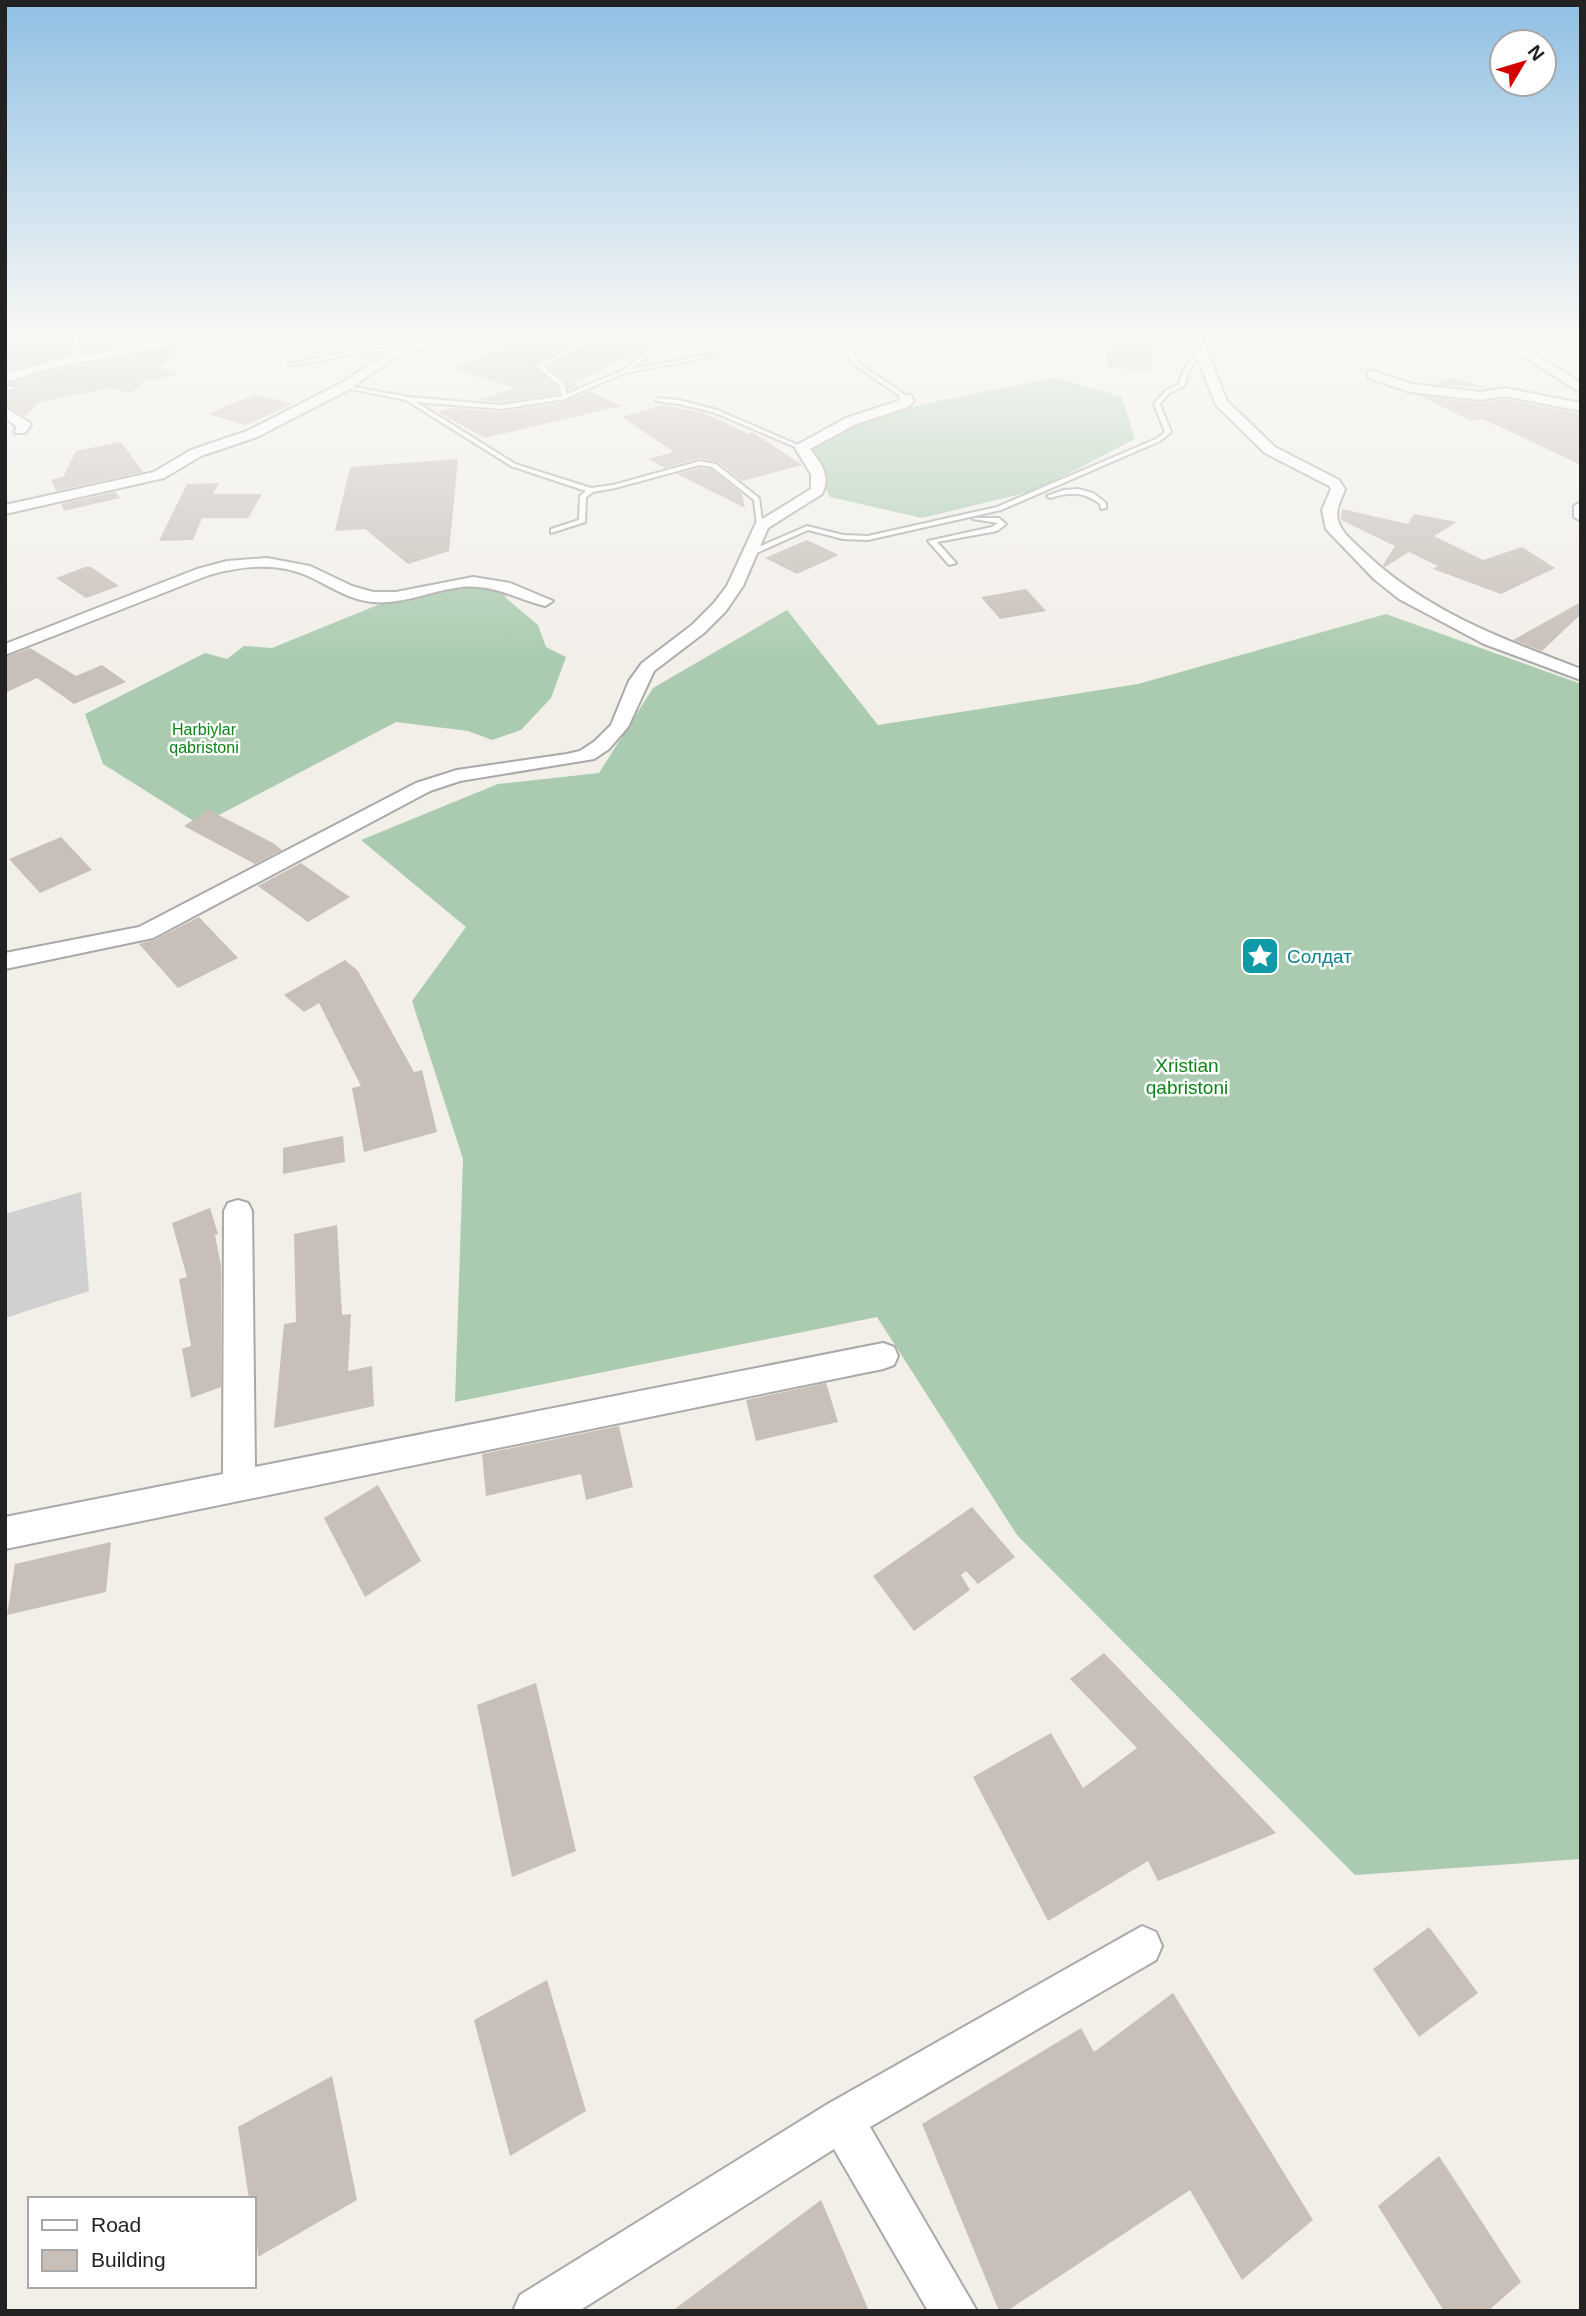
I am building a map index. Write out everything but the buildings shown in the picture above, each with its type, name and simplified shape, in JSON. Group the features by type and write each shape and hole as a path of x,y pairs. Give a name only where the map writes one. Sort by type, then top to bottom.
{"street":[{"path":"5,510 159,475 196,453 222,444"},
{"path":"5,961 145,933 423,787 457,776 587,755 619,727 638,681 649,667 698,629 720,607 735,586 761,526 817,491 820,483 819,472 802,448 809,444"},
{"path":"1264,444 1334,483 1338,489 1331,501 1330,518 1338,533 1399,593 1419,607 1497,643 1581,675"},
{"path":"1581,506 1581,517"},
{"path":"5,650 203,572 231,565 276,563 302,568 352,592 369,597 403,597 461,582 477,582 506,587 545,601"},
{"path":"238,1211 239,1488"},
{"path":"5,1533 239,1488 883,1356"},
{"path":"536,2311 841,2120 1142,1946"},
{"path":"841,2120 954,2311"}],"lane":[{"path":"480,444 513,465 591,490"},
{"path":"794,444 802,448"},
{"path":"749,552 807,528 844,537 868,538 962,519 1037,494 1149,444"},
{"path":"554,531 583,521 583,496 591,490 707,462 750,491 757,499 761,526"},
{"path":"962,519 999,520 1027,504 1062,491 1080,491 1095,497 1103,503 1102,508"},
{"path":"952,562 932,541 1000,528 999,520"}],"shaded area":[{"path":"81,1192 89,1291 5,1318 5,1214"}],"green space":[{"path":"811,444 1125,444 1037,490 922,518 830,497 803,449"},
{"name":"Harbiylar qabristoni","path":"466,578 496,584 507,599 538,625 546,647 566,657 551,698 521,730 492,740 468,731 396,722 200,825 103,764 85,714 205,653 227,659 244,646 272,648 407,593"},
{"name":"Xristian qabristoni","path":"787,610 878,725 1138,684 1386,614 1581,684 1581,1859 1355,1875 1017,1535 877,1317 455,1402 463,1159 412,1001 466,927 361,840 498,784 599,773 653,688"}],"place":[{"name":"Солдат","path":"1260,956"}]}
